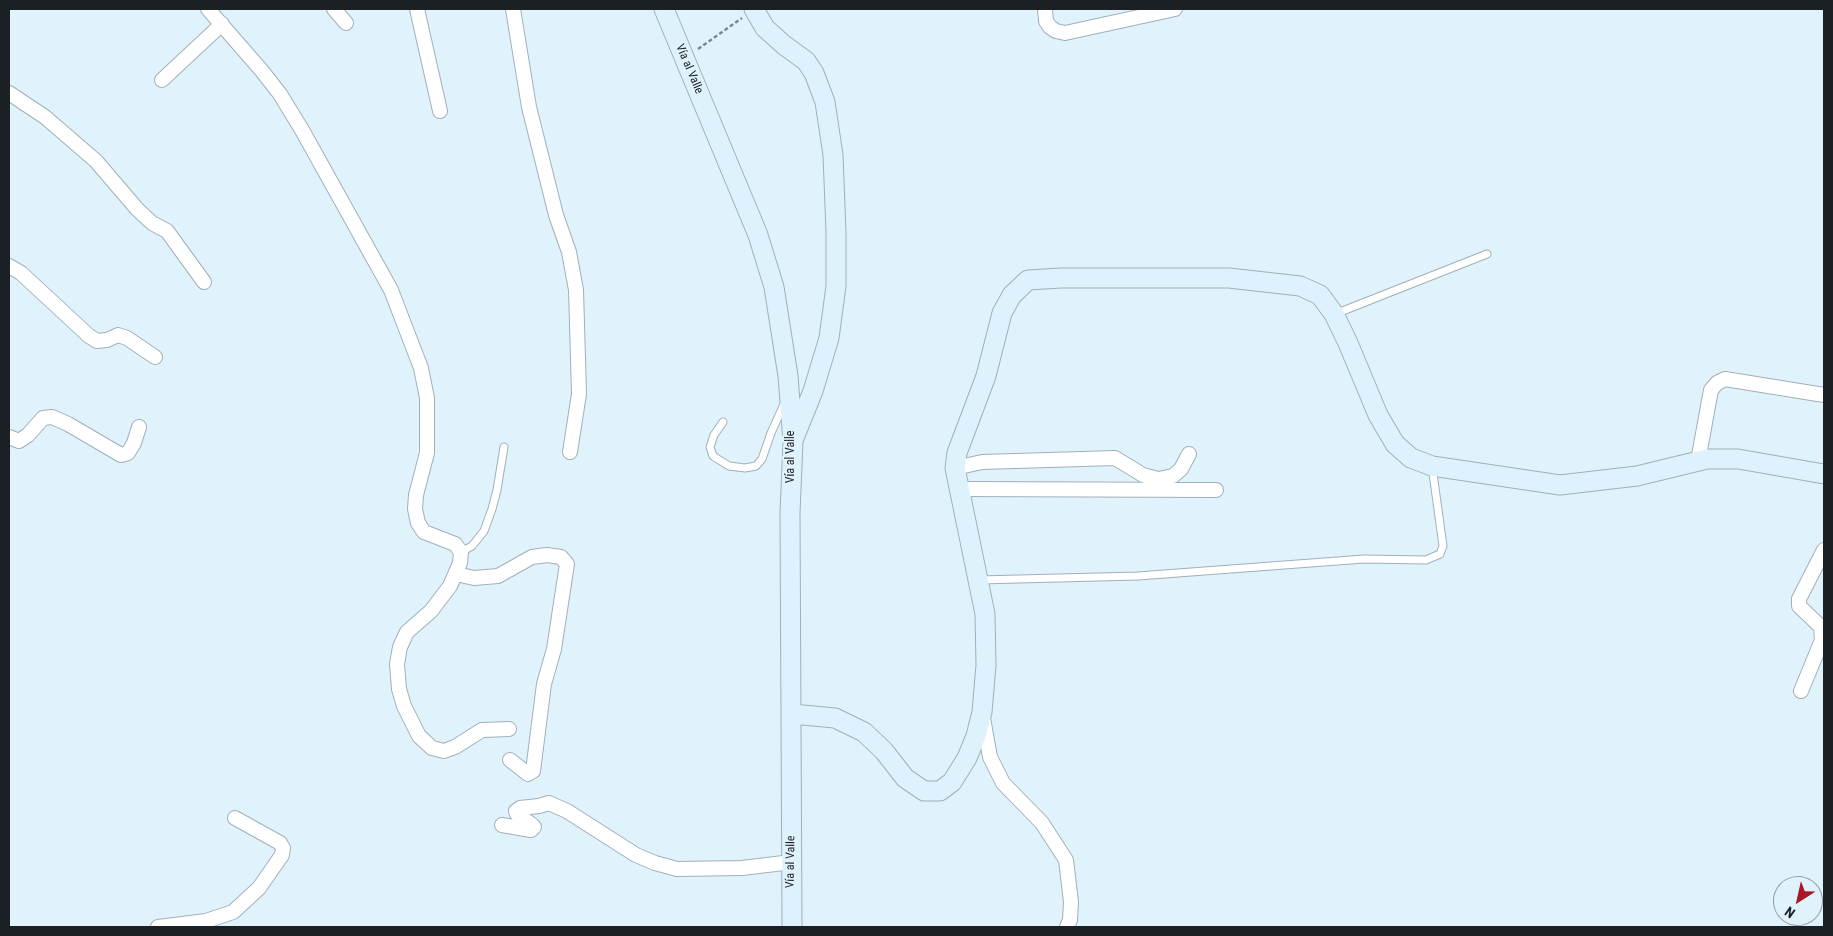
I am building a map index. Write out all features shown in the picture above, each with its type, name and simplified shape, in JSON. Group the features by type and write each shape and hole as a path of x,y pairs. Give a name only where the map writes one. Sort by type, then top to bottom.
{"street":[{"path":"208,9 280,94 349,212 391,290 421,368 427,398 426,453 416,495 415,509 418,523 424,532 455,544 461,552 460,563 450,586 431,611 407,632 400,647 397,664 399,689 404,706 419,736 432,748 444,751 455,747 482,730 509,729"},
{"path":"334,9 346,23"},
{"path":"416,9 440,111"},
{"path":"514,9 529,107 556,215 570,252 576,290 579,394 570,452"},
{"name":"Vía al Valle","path":"664,9 758,235 774,288 789,393 792,442 790,513 792,927"},
{"path":"754,9 765,28 806,61 814,73 825,102 833,155 836,286 829,338 814,391 792,442"},
{"path":"1045,9 1046,21 1050,27 1056,32 1065,33 1175,9"},
{"path":"162,80 222,24"},
{"path":"9,93 45,116 96,161 137,209 152,223 167,231 204,282"},
{"path":"9,266 20,273 89,336 97,341 107,340 118,335 127,338 155,357"},
{"path":"792,714 835,718 864,732 884,752 905,778 924,791 940,791 952,782 967,758 976,736 982,712 986,665 985,614 955,468 961,438 986,376 1002,313 1012,295 1028,280 1060,278 1229,278 1300,286 1320,295 1334,314 1378,415 1395,444 1411,458 1432,466 1560,485 1637,476 1707,459 1738,459 1824,474"},
{"path":"1698,461 1711,390 1717,383 1725,379 1824,396"},
{"path":"9,436 19,440 28,435 43,418 52,417 68,424 121,455 128,453 134,443 139,427"},
{"path":"955,468 982,462 1115,458 1142,474 1158,478 1173,476 1181,469 1189,454"},
{"path":"959,489 1216,490"},
{"path":"1801,691 1822,640 1821,627 1799,606 1800,599 1824,550"},
{"path":"456,574 474,578 498,576 532,557 547,555 560,557 567,564 554,649 544,684 533,771 528,774 510,760"},
{"path":"982,712 990,757 1003,783 1042,823 1066,860 1070,902 1070,920 1067,927"},
{"path":"502,824 532,830 534,827 517,814 516,811 520,808 548,803 567,811 636,855 677,869 742,868 792,862"},
{"path":"158,927 207,924 233,912 260,888 282,855 282,848 280,843 235,818"}],"lane":[{"path":"1334,314 1487,254"},
{"path":"723,422 714,435 710,447 713,456 729,466 746,468 756,466 762,459 771,433 789,393"},
{"path":"461,552 472,546 484,531 497,490 504,447"},
{"path":"978,580 1138,576 1364,558 1426,560 1440,554 1443,546 1432,466"}],"path":[{"path":"684,58 754,9"}]}
